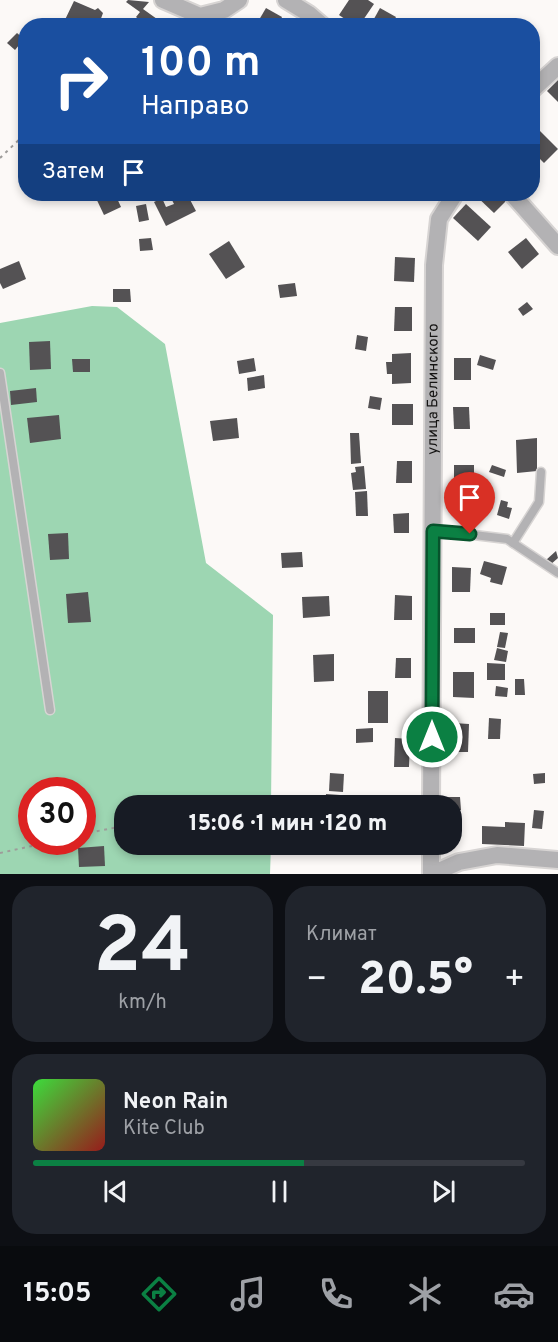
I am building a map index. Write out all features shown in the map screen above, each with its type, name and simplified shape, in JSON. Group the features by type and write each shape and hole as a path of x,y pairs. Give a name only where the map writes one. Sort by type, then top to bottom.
{"street":[{"path":"163,0 190,18"},
{"path":"202,18 224,10 239,0"},
{"path":"286,0 311,7"},
{"path":"540,83 558,66"},
{"name":"улица Белинского","path":"431,795 436,242 439,219 451,201"},
{"path":"518,201 558,246"},
{"path":"431,855 431,874 459,862 497,855 558,860"}],"lane":[{"path":"0,373 50,710"},
{"path":"513,543 539,502 541,472"},
{"path":"433,531 507,538 558,573"}],"path":[{"path":"0,158 18,141"},
{"path":"96,831 114,828"},
{"path":"0,853 18,849"}],"green space":[{"path":"92,306 117,307 165,344 206,563 273,615 271,795 114,795 114,855 271,855 270,874 0,874 0,323"}],"building":[{"path":"128,0 149,2 143,9 156,18 137,18 140,12 126,2"},
{"path":"349,0 368,0 374,4 364,18 343,18 339,15"},
{"path":"74,1 95,10 98,8 103,13 101,18 66,18"},
{"path":"266,8 282,17 282,18 260,18"},
{"path":"380,8 396,17 395,18 374,18"},
{"path":"18,34 18,46 15,50 7,43"},
{"path":"558,80 558,102 547,91"},
{"path":"540,131 558,149 544,163 540,159"},
{"path":"97,201 118,201 121,207 104,215"},
{"path":"163,201 166,207 174,204 172,201 191,201 196,211 166,226 154,202"},
{"path":"481,201 506,201 494,213"},
{"path":"146,204 149,220 139,222 136,206"},
{"path":"466,204 491,227 478,241 453,218"},
{"path":"151,238 153,250 140,251 139,239"},
{"path":"526,238 539,254 522,269 508,252"},
{"path":"229,241 245,267 226,279 209,254"},
{"path":"395,257 415,258 414,282 394,281"},
{"path":"19,261 26,279 3,289 0,283 0,269"},
{"path":"295,283 297,296 280,298 278,285"},
{"path":"113,289 130,289 131,302 113,302"},
{"path":"527,302 533,309 523,316 518,309"},
{"path":"395,307 412,307 412,331 394,331"},
{"path":"357,335 368,337 366,351 355,349"},
{"path":"50,341 51,369 30,370 29,342"},
{"path":"411,353 411,383 392,384 392,374 387,374 386,362 392,362 392,354"},
{"path":"480,355 496,360 493,370 477,365"},
{"path":"254,358 256,371 239,374 237,361"},
{"path":"454,358 471,358 471,380 454,380"},
{"path":"72,359 90,359 90,372 73,372"},
{"path":"264,375 265,388 248,391 247,378"},
{"path":"36,388 37,402 11,405 10,391"},
{"path":"370,396 382,398 380,410 368,408"},
{"path":"392,404 413,404 413,425 392,425"},
{"path":"453,407 469,407 470,429 454,429"},
{"path":"59,415 61,439 30,443 27,418"},
{"path":"237,418 239,438 213,441 210,421"},
{"path":"350,433 359,433 361,463 351,464"},
{"path":"537,438 537,471 517,473 516,440"},
{"path":"397,461 412,461 412,483 396,483"},
{"path":"454,465 474,465 474,484 454,484"},
{"path":"492,465 506,470 504,477 489,472"},
{"path":"364,466 366,489 353,490 351,473 356,472 355,467"},
{"path":"367,491 368,516 356,516 355,492"},
{"path":"501,500 508,502 507,507 512,508 509,519 497,515"},
{"path":"409,513 409,533 394,533 393,514"},
{"path":"68,533 69,559 50,560 48,534"},
{"path":"556,551 558,558 550,565 546,560"},
{"path":"302,552 303,567 282,568 281,553"},
{"path":"484,561 507,567 502,585 490,582 491,578 480,574"},
{"path":"452,567 471,568 470,592 452,592"},
{"path":"88,592 91,622 68,623 66,594"},
{"path":"395,595 412,596 412,620 394,620"},
{"path":"329,596 330,616 303,618 302,597"},
{"path":"490,613 505,613 505,625 490,625"},
{"path":"454,628 475,628 475,643 454,643"},
{"path":"500,632 508,633 505,648 497,647"},
{"path":"497,648 508,651 506,662 494,660"},
{"path":"334,654 334,681 314,682 313,655"},
{"path":"396,658 411,658 411,678 395,678"},
{"path":"487,663 505,664 505,680 487,680"},
{"path":"453,672 474,672 474,698 453,697"},
{"path":"515,679 524,679 525,695 515,695"},
{"path":"496,686 508,688 507,697 495,696"},
{"path":"368,691 388,691 388,723 368,723"},
{"path":"489,718 501,719 500,739 488,739"},
{"path":"453,723 469,724 468,752 453,752"},
{"path":"373,728 373,742 356,743 356,729"},
{"path":"395,738 410,739 409,767 394,767"},
{"path":"330,773 344,774 343,792 329,791"},
{"path":"545,773 545,783 534,784 533,774"},
{"path":"534,810 544,811 542,829 532,828"},
{"path":"505,822 525,823 524,846 482,844 482,826 505,827"},
{"path":"104,846 105,866 79,867 78,855 96,855 96,847"}],"route":[{"path":"432,737 433,531 470,534"}]}
